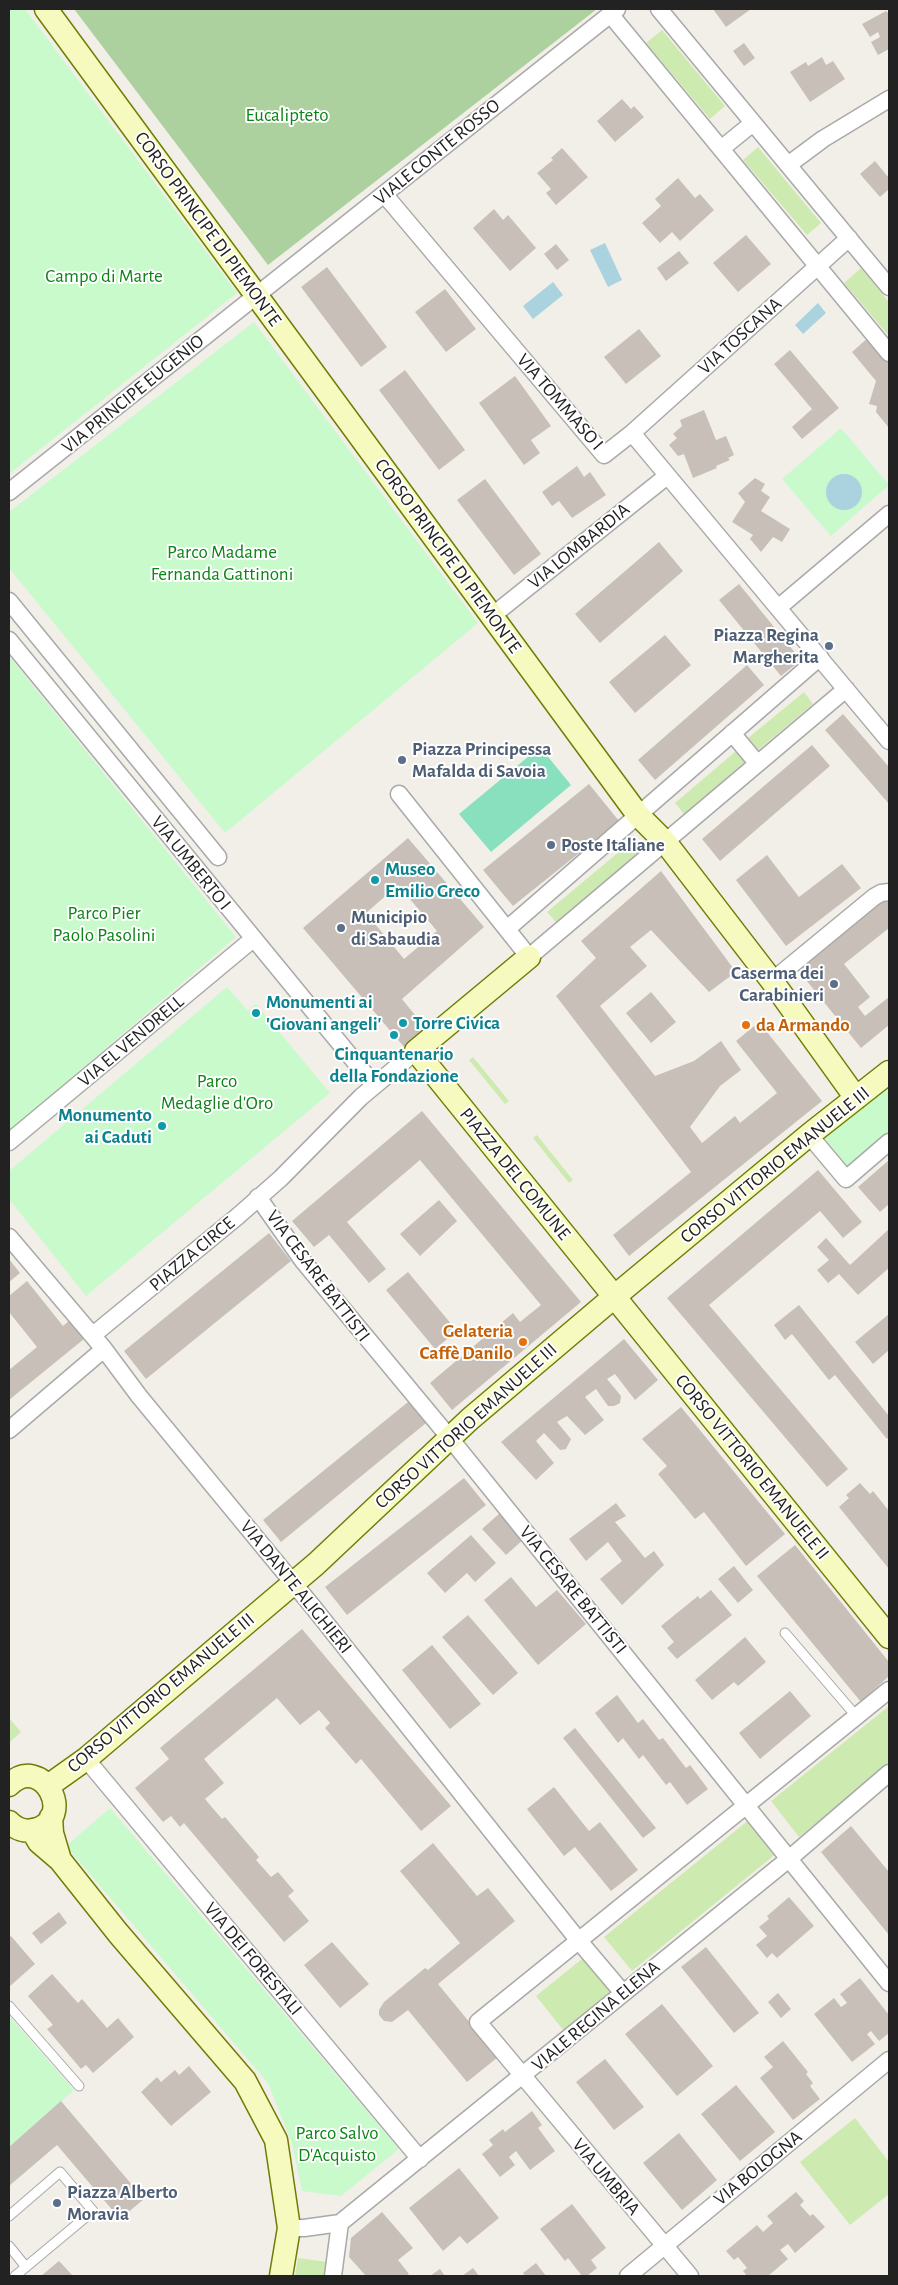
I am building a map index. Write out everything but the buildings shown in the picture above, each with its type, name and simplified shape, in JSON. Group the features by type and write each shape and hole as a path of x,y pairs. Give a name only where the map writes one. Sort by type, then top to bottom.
{"street":[{"name":"CORSO PRINCIPE DI PIEMONTE","path":"46,9 638,815 666,843 772,981 856,1098"},
{"path":"659,9 889,287"},
{"name":"VIALE CONTE ROSSO","path":"257,295 613,12"},
{"path":"613,12 721,149 889,353"},
{"path":"788,165 823,139 889,99"},
{"path":"721,149 753,122"},
{"name":"VIA TOMMASO I","path":"384,194 604,455 632,433 778,608"},
{"name":"VIA TOSCANA","path":"632,433 849,238"},
{"name":"VIA PRINCIPE EUGENIO","path":"9,492 257,295"},
{"name":"VIA LOMBARDIA","path":"492,616 667,476"},
{"path":"889,514 778,608 889,741"},
{"name":"VIA UMBERTO I","path":"9,601 218,858"},
{"name":"VIA UMBERTO I","path":"9,640 374,1085"},
{"path":"507,929 820,658"},
{"path":"374,1085 666,843 846,689"},
{"path":"732,733 757,764"},
{"path":"399,794 529,957"},
{"path":"772,981 874,897 881,893 889,892"},
{"name":"VIA EL VENDRELL","path":"9,1142 254,939"},
{"name":"PIAZZA DEL COMUNE","path":"416,1051 614,1296"},
{"name":"CORSO VITTORIO EMANUELE III","path":"48,1786 86,1759 291,1583 316,1564 449,1437 614,1296 809,1135 889,1072"},
{"name":"PIAZZA CIRCE","path":"93,1336 281,1178 374,1085"},
{"path":"809,1135 846,1179 889,1142"},
{"name":"VIA CESARE BATTISTI","path":"258,1197 303,1261 449,1437 889,1983"},
{"name":"VIA DANTE ALIGHIERI","path":"9,1237 104,1349 139,1396 623,1993"},
{"name":"CORSO VITTORIO EMANUELE II","path":"614,1296 889,1638"},
{"path":"9,1430 104,1349"},
{"path":"579,1941 889,1690"},
{"name":"VIA DEI FORESTALI","path":"86,1759 420,2159"},
{"name":"VIALE REGINA ELENA","path":"340,2223 790,1858 889,1773"},
{"path":"9,1785 18,1779 26,1777 42,1780 48,1786 55,1801 51,1817 52,1833 60,1860"},
{"path":"9,1822 17,1828 32,1830 46,1824 51,1817"},
{"path":"32,1830 39,1842 60,1860 118,1933 245,2081 276,2140 288,2228 281,2276"},
{"name":"VIA UMBRIA","path":"579,1941 478,2022 690,2276"},
{"name":"VIA BOLOGNA","path":"628,2276 889,2060"},
{"path":"288,2228 304,2228 340,2223 334,2276"}],"lane":[{"path":"785,1633 857,1717"},
{"path":"9,2006 79,2086"},
{"path":"9,2216 60,2172 93,2211 15,2276"},
{"path":"9,2246 26,2267"}],"green space":[{"name":"Campo di Marte","path":"9,9 25,9 237,293 9,474"},
{"name":"Eucalipteto","path":"74,9 597,9 268,265"},
{"path":"662,30 725,106 710,119 646,43"},
{"path":"758,147 821,223 807,235 743,160"},
{"path":"861,268 889,302 889,336 844,283"},
{"name":"Parco Madame Fernanda Gattinoni","path":"254,322 478,623 225,833 9,568 9,512"},
{"path":"841,428 889,485 831,536 782,479"},
{"name":"Parco Pier Paolo Pasolini","path":"9,656 236,937 9,1131"},
{"path":"804,692 813,704 758,750 748,738"},
{"path":"540,747 571,785 491,852 459,814"},
{"path":"736,751 745,762 684,814 675,803"},
{"path":"632,841 641,852 557,923 547,912"},
{"name":"Parco Medaglie d'Oro","path":"227,987 248,1011 256,1004 330,1093 86,1296 9,1199 9,1171"},
{"path":"473,1057 509,1101 505,1104 469,1060"},
{"path":"885,1085 889,1091 889,1139 851,1172 823,1138"},
{"path":"537,1135 573,1180 569,1183 533,1138"},
{"path":"889,1706 889,1764 799,1837 771,1801"},
{"path":"9,1718 21,1732 9,1743"},
{"name":"Parco Salvo D'Acquisto","path":"110,1808 399,2149 341,2196 302,2191 292,2143 268,2083 66,1846"},
{"path":"750,1819 777,1853 632,1971 604,1937"},
{"path":"583,1958 611,1993 564,2031 536,1996"},
{"path":"9,2016 74,2090 9,2147"},
{"path":"855,2118 889,2162 889,2194 850,2225 800,2162"},
{"path":"298,2258 327,2262 325,2276 295,2276"}],"water":[{"path":"605,243 622,280 608,287 590,250"},
{"path":"553,282 563,295 533,319 523,306"},
{"path":"818,303 826,313 803,334 795,325"},
{"path":"844,474 851,475 857,479 861,485 861,499 857,505 851,509 844,510 837,509 831,505 827,499 826,492 827,485 831,479 837,475"}],"place":[{"name":"Piazza Regina Margherita","path":"829,646"},
{"name":"Piazza Principessa Mafalda di Savoia","path":"402,760"},
{"name":"Poste Italiane","path":"551,845"},
{"name":"Museo Emilio Greco","path":"375,880"},
{"name":"Municipio di Sabaudia","path":"341,928"},
{"name":"Caserma dei Carabinieri","path":"834,984"},
{"name":"Monumenti ai 'Giovani angeli'","path":"256,1013"},
{"name":"Torre Civica","path":"403,1023"},
{"name":"da Armando","path":"746,1025"},
{"name":"Cinquantenario della Fondazione","path":"394,1035"},
{"name":"Monumento ai Caduti","path":"162,1126"},
{"name":"Gelateria Caffè Danilo","path":"523,1342"},
{"name":"Piazza Alberto Moravia","path":"57,2203"}]}
